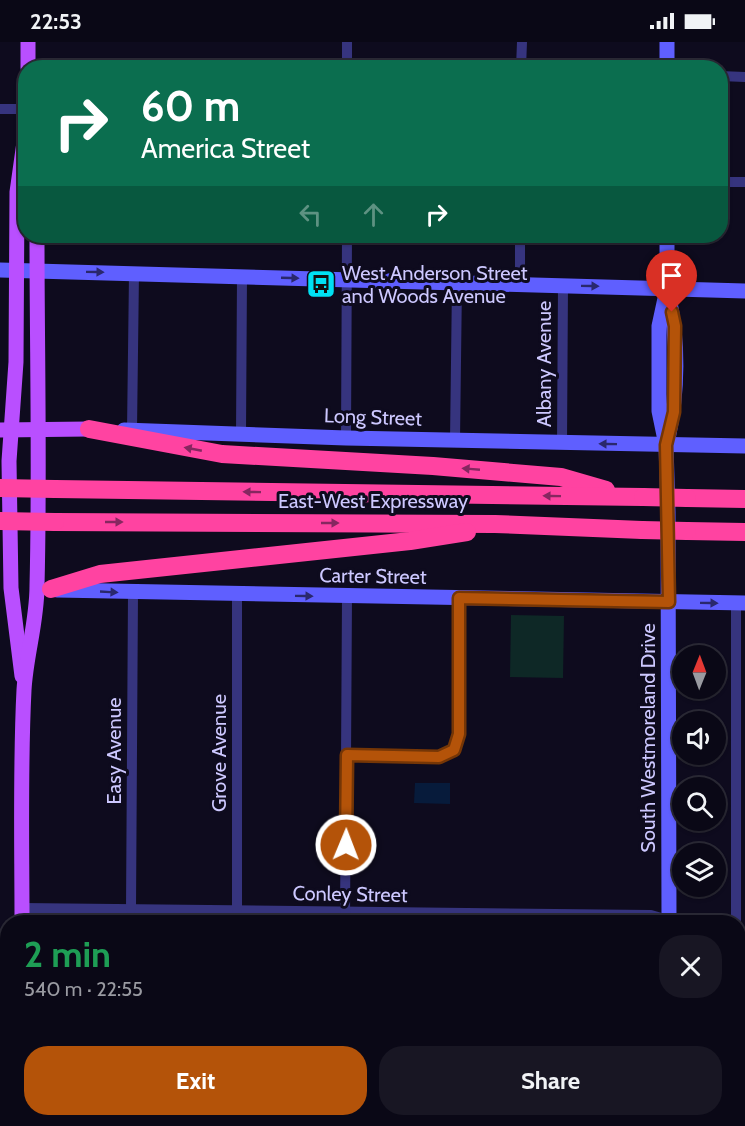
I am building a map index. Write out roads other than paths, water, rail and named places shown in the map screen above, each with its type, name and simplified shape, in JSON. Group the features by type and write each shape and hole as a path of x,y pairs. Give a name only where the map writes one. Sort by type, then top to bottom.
{"highway":[{"path":"89,429 222,454 433,466 561,477 637,497"},
{"name":"East-West Expressway","path":"0,488 745,499"},
{"name":"East-West Expressway","path":"0,521 495,524 745,532"},
{"path":"44,589 100,574 410,542 450,536 495,524"}],"main road":[{"path":"28,42 28,60"},
{"path":"18,185 17,271 6,430 9,461 5,588 24,688"},
{"path":"22,915 24,688 44,589 36,358 37,243"},
{"name":"Long Street","path":"6,430 89,429"},
{"name":"Carter Street","path":"5,588 44,589"}],"street":[{"path":"347,42 347,60"},
{"path":"521,60 522,42"},
{"path":"667,42 667,60"},
{"path":"728,76 745,77"},
{"path":"0,109 18,109"},
{"path":"728,182 745,182"},
{"path":"346,438 347,243"},
{"name":"Albany Avenue","path":"520,243 520,284"},
{"name":"South Westmoreland Drive","path":"667,243 667,289 675,326 674,412 666,445 671,915"},
{"path":"0,270 745,291"},
{"path":"132,430 134,273"},
{"path":"241,433 242,276"},
{"path":"455,440 457,283"},
{"name":"Albany Avenue","path":"562,443 563,285"},
{"name":"Long Street","path":"89,429 346,438 745,446"},
{"name":"Carter Street","path":"44,589 133,593 741,603"},
{"name":"Easy Avenue","path":"131,909 133,593"},
{"name":"Grove Avenue","path":"237,595 237,910"},
{"path":"345,915 347,597"},
{"path":"347,755 439,757 454,750 459,734 459,598"},
{"path":"737,915 741,603"},
{"name":"Conley Street","path":"22,915 131,909 237,910 314,915"}],"water":[{"path":"415,783 450,783 450,804 414,803"}],"place":[{"name":"West Anderson Street and Woods Avenue","path":"321,284"}]}
